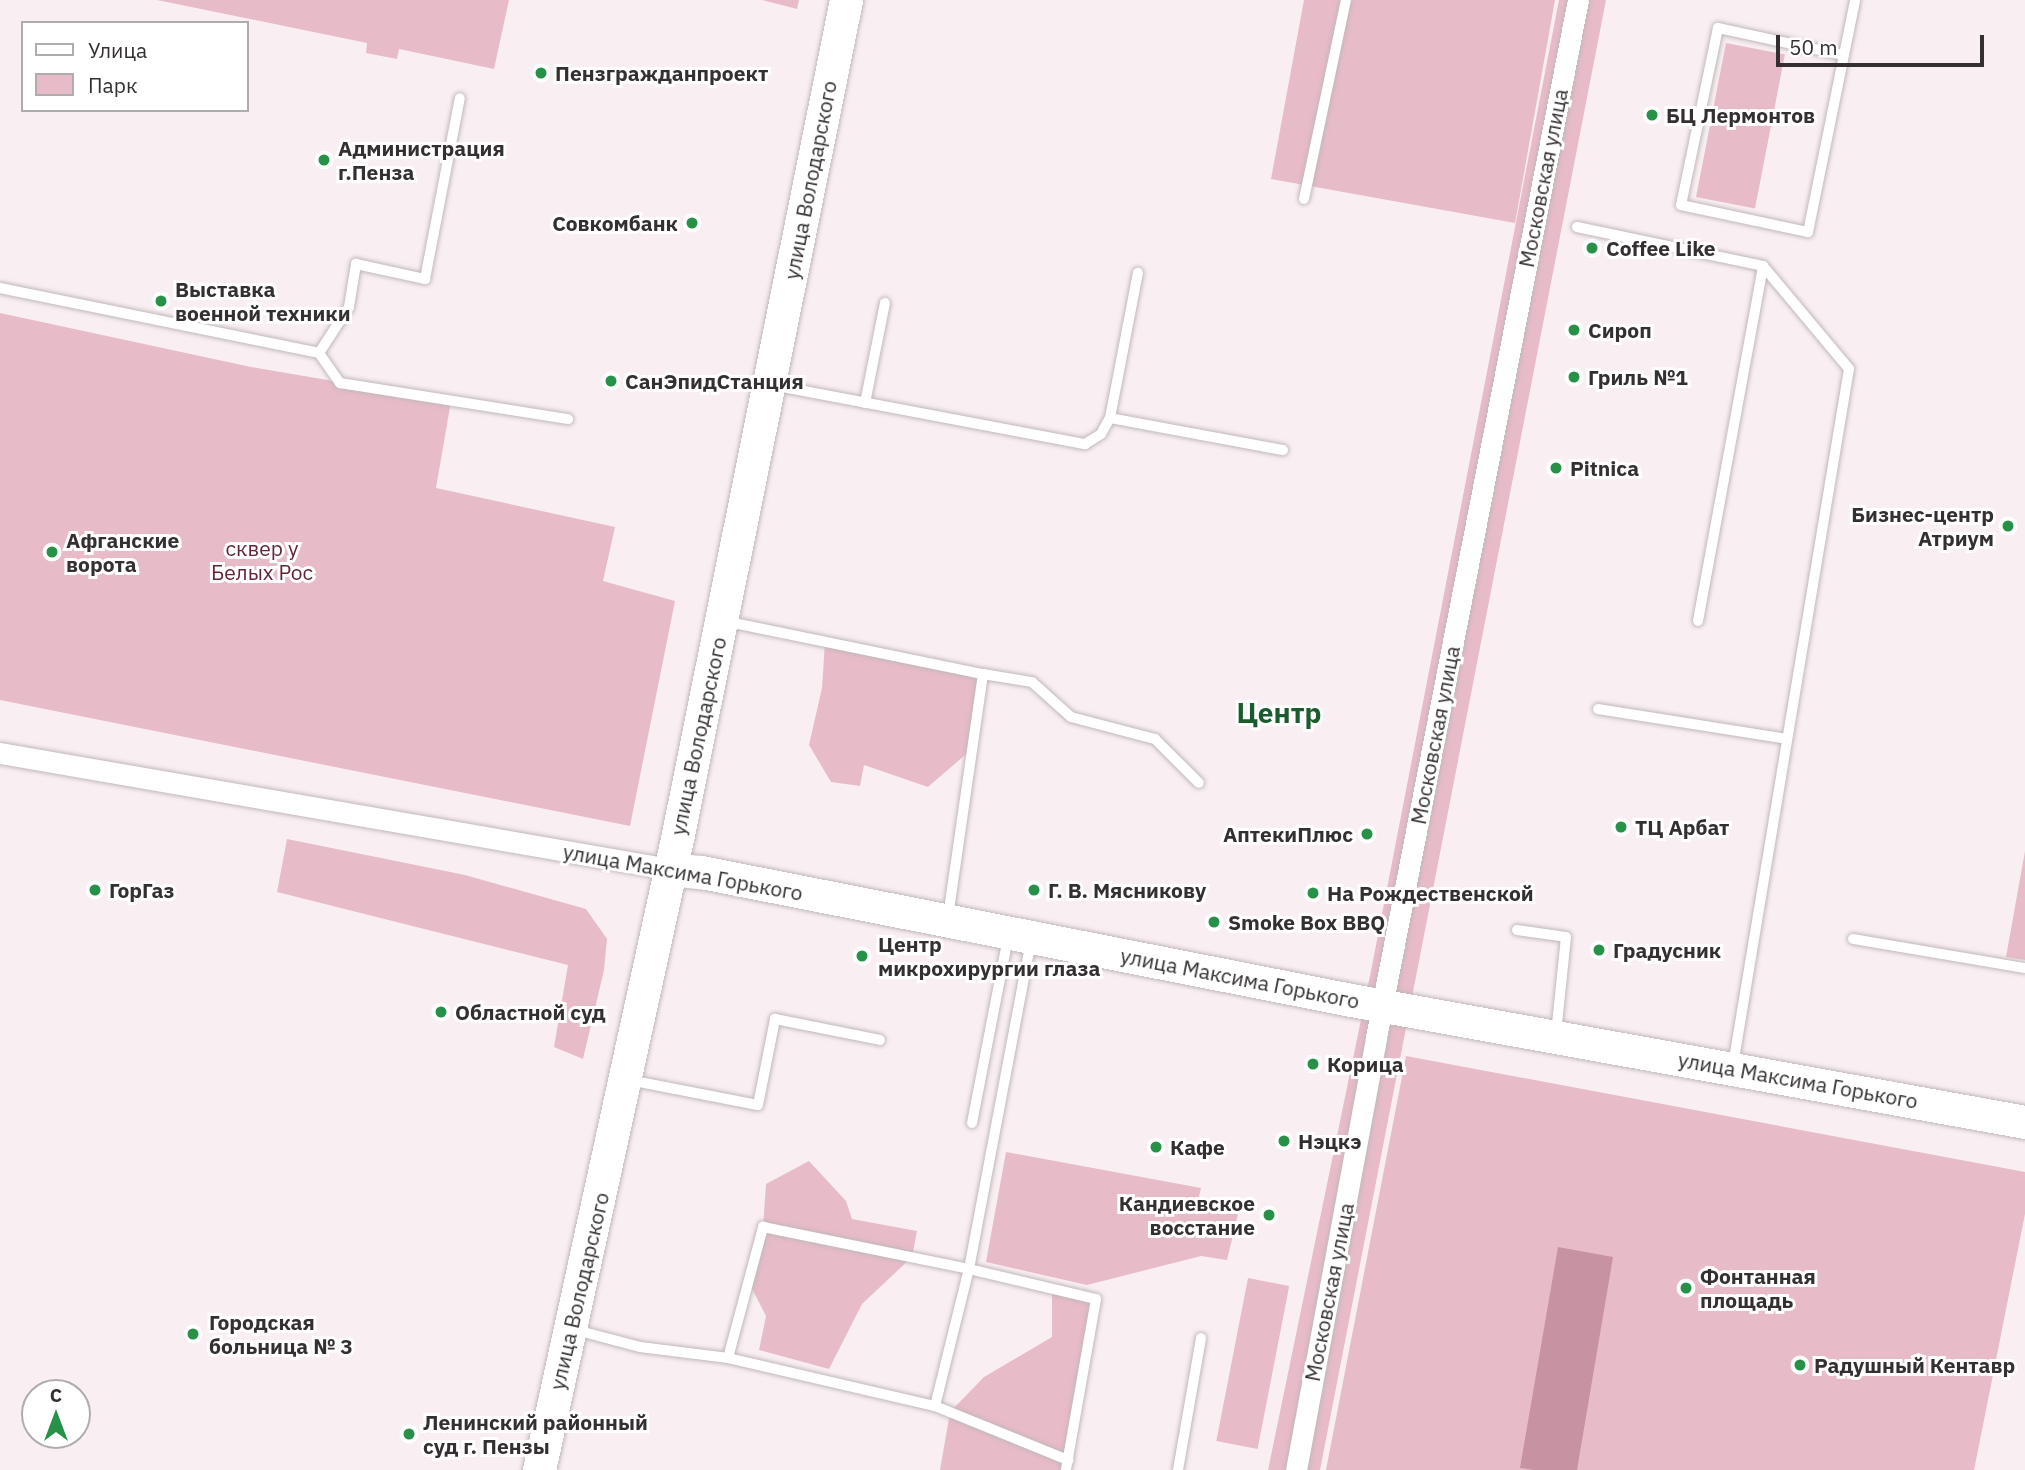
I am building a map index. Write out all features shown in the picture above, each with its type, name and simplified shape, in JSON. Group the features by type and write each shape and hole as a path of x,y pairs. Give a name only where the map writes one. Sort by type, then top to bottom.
{"main road":[{"name":"улица Володарского","path":"539,1470 626,1080 722,621 846,0"},
{"name":"улица Максима Горького","path":"670,869 701,872 1020,936 2025,1122"}],"street":[{"name":"Московская улица","path":"1296,1470 1383,1004 1578,0"},
{"name":"улица Максима Горького","path":"0,752 670,869"}],"lane":[{"path":"1304,199 1346,0"},
{"path":"1843,55 1718,29 1681,205 1808,232 1855,0"},
{"path":"319,353 349,307 356,264 425,279 460,98"},
{"path":"1577,227 1763,266 1849,369 1733,1068"},
{"path":"1698,621 1763,266"},
{"path":"769,385 1085,444 1101,434 1110,418 1138,272"},
{"path":"0,288 319,353 340,383 568,419"},
{"path":"865,403 885,303"},
{"path":"1110,418 1283,450"},
{"path":"722,621 1032,682 1071,717 1155,739 1199,783"},
{"path":"947,922 983,674"},
{"path":"1598,709 1787,739"},
{"path":"1517,930 1566,937 1556,1036"},
{"path":"972,1122 1020,936"},
{"path":"935,1406 969,1269 1020,936"},
{"path":"1853,939 2025,968"},
{"path":"626,1080 758,1105 775,1019 880,1040"},
{"path":"570,1328 640,1347 728,1358 935,1406 1067,1465 1096,1299 969,1269 763,1227 728,1358"},
{"path":"1178,1470 1201,1338"}],"green space":[{"path":"157,0 509,0 494,69 399,49 397,59 366,53 367,43"},
{"path":"762,0 799,0 797,9"},
{"path":"1304,0 1555,0 1515,223 1271,179"},
{"path":"1559,0 1606,0 1320,1470 1268,1470 1370,976"},
{"path":"1726,43 1785,54 1755,209 1696,197"},
{"name":"сквер у Белых Рос","path":"0,313 251,367 451,401 436,488 615,527 603,581 675,601 630,826 0,700"},
{"path":"825,642 983,674 972,749 928,787 864,765 860,786 831,782 809,745 822,688"},
{"path":"287,839 465,875 586,909 607,939 604,970 583,1059 554,1047 568,965 277,892"},
{"path":"2025,851 2025,960 2006,957"},
{"name":"Фонтанная площадь","path":"1406,1056 2025,1172 2025,1214 1974,1470 1326,1470"},
{"path":"1006,1152 1201,1188 1197,1205 1238,1214 1227,1260 1201,1256 1087,1285 986,1262"},
{"path":"809,1161 846,1201 852,1219 917,1231 912,1257 862,1304 829,1369 759,1350 766,1316 748,1281 763,1227 766,1184"},
{"path":"1248,1278 1289,1286 1258,1449 1216,1441"},
{"path":"1052,1289 1096,1299 1066,1470 940,1470 950,1412 984,1377 1052,1337"}],"shaded area":[{"path":"1558,1247 1613,1257 1577,1470 1534,1470 1520,1468"}],"place":[{"name":"Пензгражданпроект","path":"541,73"},
{"name":"БЦ Лермонтов","path":"1652,115"},
{"name":"Администрация г.Пенза","path":"324,160"},
{"name":"Совкомбанк","path":"692,223"},
{"name":"Coffee Like","path":"1592,248"},
{"name":"Выставка военной техники","path":"161,301"},
{"name":"Сироп","path":"1574,330"},
{"name":"Гриль №1","path":"1574,377"},
{"name":"СанЭпидСтанция","path":"611,381"},
{"name":"Pitnica","path":"1556,468"},
{"name":"Бизнес-центр Атриум","path":"2008,526"},
{"name":"Афганские ворота","path":"52,552"},
{"name":"ТЦ Арбат","path":"1621,827"},
{"name":"АптекиПлюс","path":"1367,834"},
{"name":"ГорГаз","path":"95,890"},
{"name":"Г. В. Мясникову","path":"1034,890"},
{"name":"На Рождественской","path":"1313,893"},
{"name":"Smoke Box BBQ","path":"1214,922"},
{"name":"Градусник","path":"1599,950"},
{"name":"Центр микрохирургии глаза","path":"862,956"},
{"name":"Областной суд","path":"441,1012"},
{"name":"Корица","path":"1313,1064"},
{"name":"Нэцкэ","path":"1284,1141"},
{"name":"Кафе","path":"1156,1147"},
{"name":"Кандиевское восстание","path":"1269,1215"},
{"name":"Фонтанная площадь","path":"1686,1288"},
{"name":"Городская больница № 3","path":"193,1334"},
{"name":"Радушный Кентавр","path":"1800,1365"},
{"name":"Ленинский районный суд г. Пензы","path":"409,1434"}],"district":[{"name":"Центр","path":"1279,713"}]}
